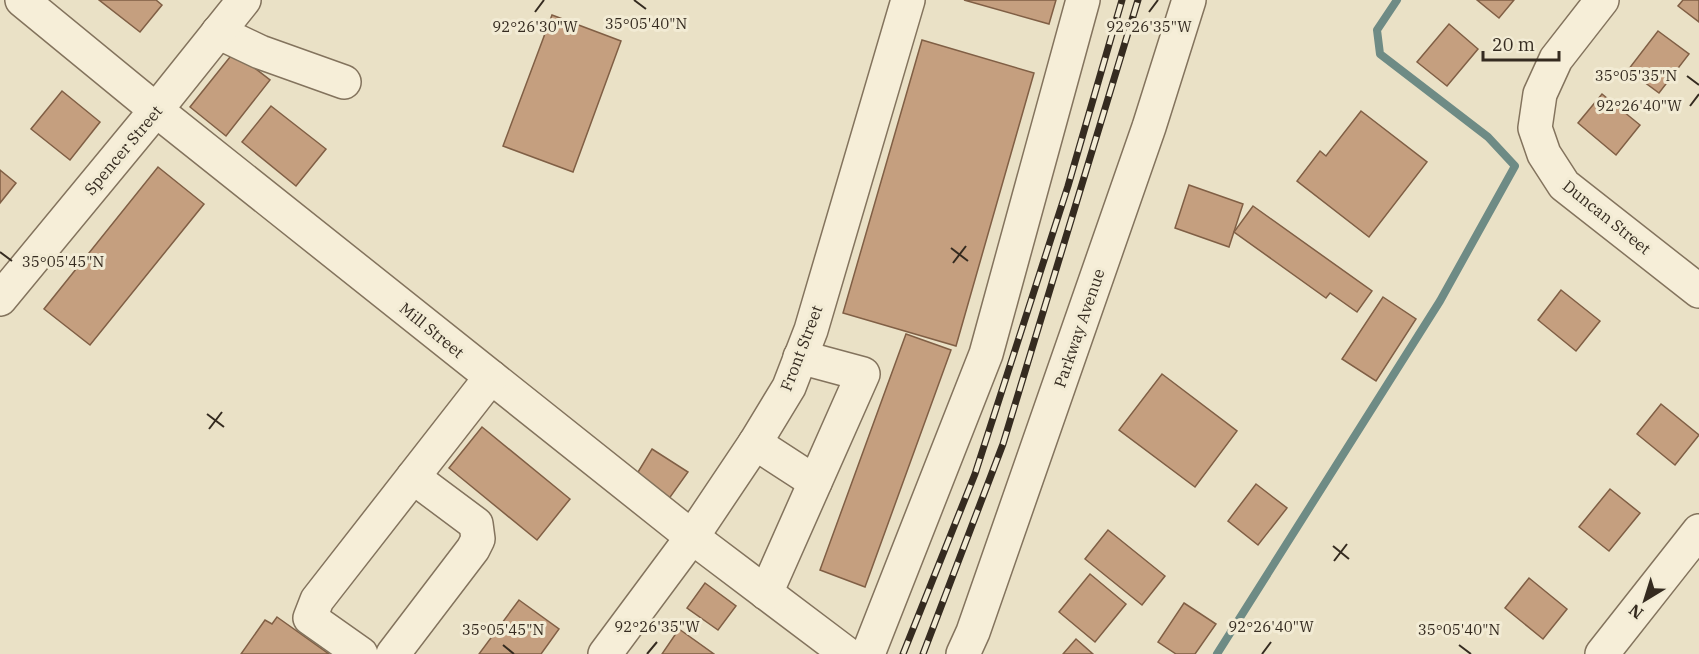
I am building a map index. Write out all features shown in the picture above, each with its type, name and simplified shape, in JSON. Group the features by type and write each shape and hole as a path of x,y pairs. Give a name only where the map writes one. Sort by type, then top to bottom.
{"street":[{"name":"Mill Street","path":"22,0 156,110 692,537 847,654"},
{"name":"Spencer Street","path":"0,299 244,0"},
{"name":"Front Street","path":"605,654 692,537 755,443 789,387 814,318 908,0"},
{"path":"868,654 986,354 1083,0"},
{"name":"Parkway Avenue","path":"963,654 973,633 1149,127 1189,0"},
{"name":"Duncan Street","path":"1602,0 1556,58 1540,94 1535,128 1544,154 1564,185 1699,291"},
{"path":"218,32 260,52 344,82"},
{"path":"766,593 863,374 800,357"},
{"path":"361,654 310,618 317,600 491,377"},
{"path":"755,443 815,482"},
{"path":"393,654 474,549 478,539 476,524 413,477"},
{"path":"1602,654 1699,531"}],"building":[{"path":"99,0 156,0 162,5 140,32"},
{"path":"964,0 1056,0 1049,24"},
{"path":"1477,0 1514,0 1499,18"},
{"path":"1683,0 1699,0 1699,22 1678,6"},
{"path":"552,15 621,41 573,172 503,146"},
{"path":"1449,24 1478,49 1447,86 1417,62"},
{"path":"1658,31 1689,54 1659,93 1628,70"},
{"path":"922,40 1034,73 956,346 843,313"},
{"path":"234,52 270,80 226,136 190,107"},
{"path":"62,91 100,122 70,160 31,129"},
{"path":"1602,94 1640,125 1616,155 1578,123"},
{"path":"271,106 326,149 296,186 242,142"},
{"path":"1361,111 1427,162 1369,237 1297,181 1320,151 1326,156"},
{"path":"158,167 204,204 90,345 44,309"},
{"path":"0,170 16,183 0,203"},
{"path":"1189,185 1243,204 1229,247 1175,228"},
{"path":"1253,206 1372,291 1357,312 1330,293 1326,298 1234,232"},
{"path":"1561,290 1600,321 1576,351 1538,320"},
{"path":"1383,297 1416,319 1376,381 1342,359"},
{"path":"906,334 951,350 865,587 820,570"},
{"path":"1162,374 1237,431 1195,487 1119,430"},
{"path":"1661,404 1699,435 1675,465 1637,434"},
{"path":"482,427 570,499 537,540 449,468"},
{"path":"652,449 688,472 668,500 635,477"},
{"path":"1256,484 1287,508 1258,545 1228,521"},
{"path":"1610,489 1640,513 1609,551 1579,527"},
{"path":"1108,530 1165,576 1142,605 1085,559"},
{"path":"1090,574 1126,604 1095,642 1059,612"},
{"path":"1529,578 1567,609 1543,639 1505,608"},
{"path":"705,583 736,606 718,630 687,608"},
{"path":"519,600 559,629 541,654 479,654"},
{"path":"1184,603 1216,624 1195,654 1176,654 1158,642"},
{"path":"277,617 329,654 241,654 265,620 272,624"},
{"path":"679,629 714,654 662,654"},
{"path":"1076,639 1093,654 1063,654"}],"waterway":[{"path":"1217,654 1440,301 1515,166 1488,137 1380,54 1377,30 1397,0"}],"railway":[{"path":"903,654 975,474 1068,186 1122,0"},
{"path":"923,654 1003,444 1138,0"}]}
